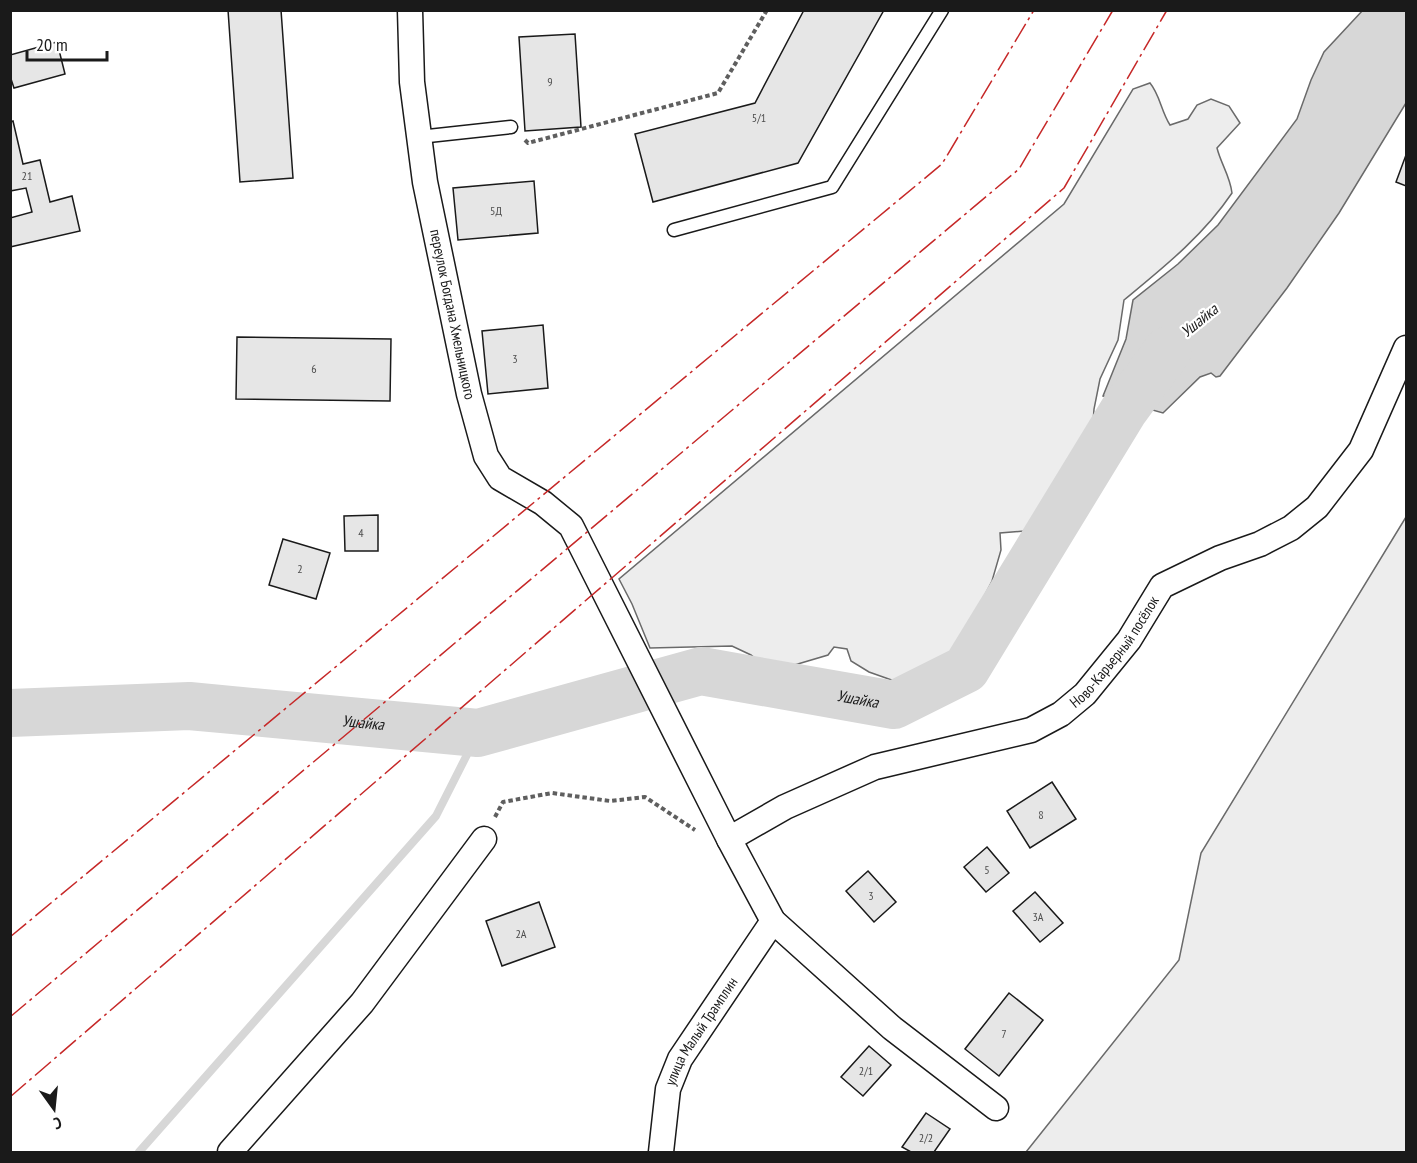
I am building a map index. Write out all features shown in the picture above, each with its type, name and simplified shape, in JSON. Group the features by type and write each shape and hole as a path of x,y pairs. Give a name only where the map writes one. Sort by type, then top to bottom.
{"street":[{"name":"переулок Богдана Хмельницкого","path":"410,10 411,82 425,182 465,374 486,456 501,478 543,503 571,526 729,839 773,921"},
{"name":"Ново-Карьерный посёлок","path":"729,839 785,807 875,767 1031,730 1061,714 1085,694 1129,640 1162,586 1220,558 1260,544 1291,528 1317,507 1361,450 1407,348"},
{"path":"230,1152 362,1004 484,839"},
{"path":"773,921 892,1028 996,1108"},
{"name":"улица Малый Трамплин","path":"661,1152 668,1089 680,1059 773,921"}],"lane":[{"path":"674,230 832,187 942,10"},
{"path":"419,137 511,127"}],"path":[{"path":"511,127 528,143 718,93 767,10"},
{"path":"484,839 503,802 552,793 610,801 645,797 703,836 729,839"}],"shaded area":[{"path":"1150,83 1170,125 1188,119 1197,105 1211,99 1229,106 1240,123 1217,148 1232,193 1196,237 1124,300 1118,340 1100,379 1094,409 1092,437 1038,516 1024,531 1000,533 1001,550 992,581 953,657 923,677 900,683 869,672 851,661 847,649 834,647 828,655 791,666 765,667 751,655 732,646 650,648 619,579 1064,204 1133,89"},
{"path":"1406,517 1406,1152 1026,1152 1179,960 1201,853"}],"water":[{"path":"1363,10 1406,11 1406,103 1339,213 1287,288 1220,376 1216,377 1211,373 1200,377 1163,413 1103,396 1126,339 1133,300 1178,264 1218,225 1297,119 1324,52"}],"building":[{"path":"228,10 281,10 293,178 240,182"},
{"path":"804,10 884,10 798,163 653,202 635,134 755,103"},
{"path":"575,34 581,127 525,131 519,37"},
{"path":"57,42 65,74 14,88 10,76 10,55"},
{"path":"13,121 23,164 40,160 50,202 72,196 80,231 10,247 10,218 32,212 26,188 10,191 10,122"},
{"path":"1406,155 1406,186 1396,182"},
{"path":"534,181 538,233 458,240 453,188"},
{"path":"543,325 548,388 488,394 482,331"},
{"path":"237,337 391,339 390,401 236,399"},
{"path":"378,515 378,551 345,551 344,516"},
{"path":"283,539 330,553 316,599 269,585"},
{"path":"1052,782 1076,819 1030,848 1007,811"},
{"path":"987,847 1009,873 986,892 964,867"},
{"path":"868,871 896,902 874,922 846,891"},
{"path":"1035,892 1063,923 1040,942 1013,911"},
{"path":"539,902 555,947 502,966 486,921"},
{"path":"1009,993 1043,1020 999,1076 965,1049"},
{"path":"869,1046 891,1065 863,1096 841,1077"},
{"path":"926,1113 950,1129 934,1152 911,1152 902,1147"}],"waterway":[{"name":"Ушайка","path":"10,713 189,706 478,733 701,671 894,705 966,669 1124,410 1168,350"},
{"path":"139,1152 436,816 478,733"}],"power":[{"path":"10,937 942,164 1034,10"},
{"path":"10,1017 1019,169 1113,10"},
{"path":"10,1097 1064,188 1167,10"}]}
